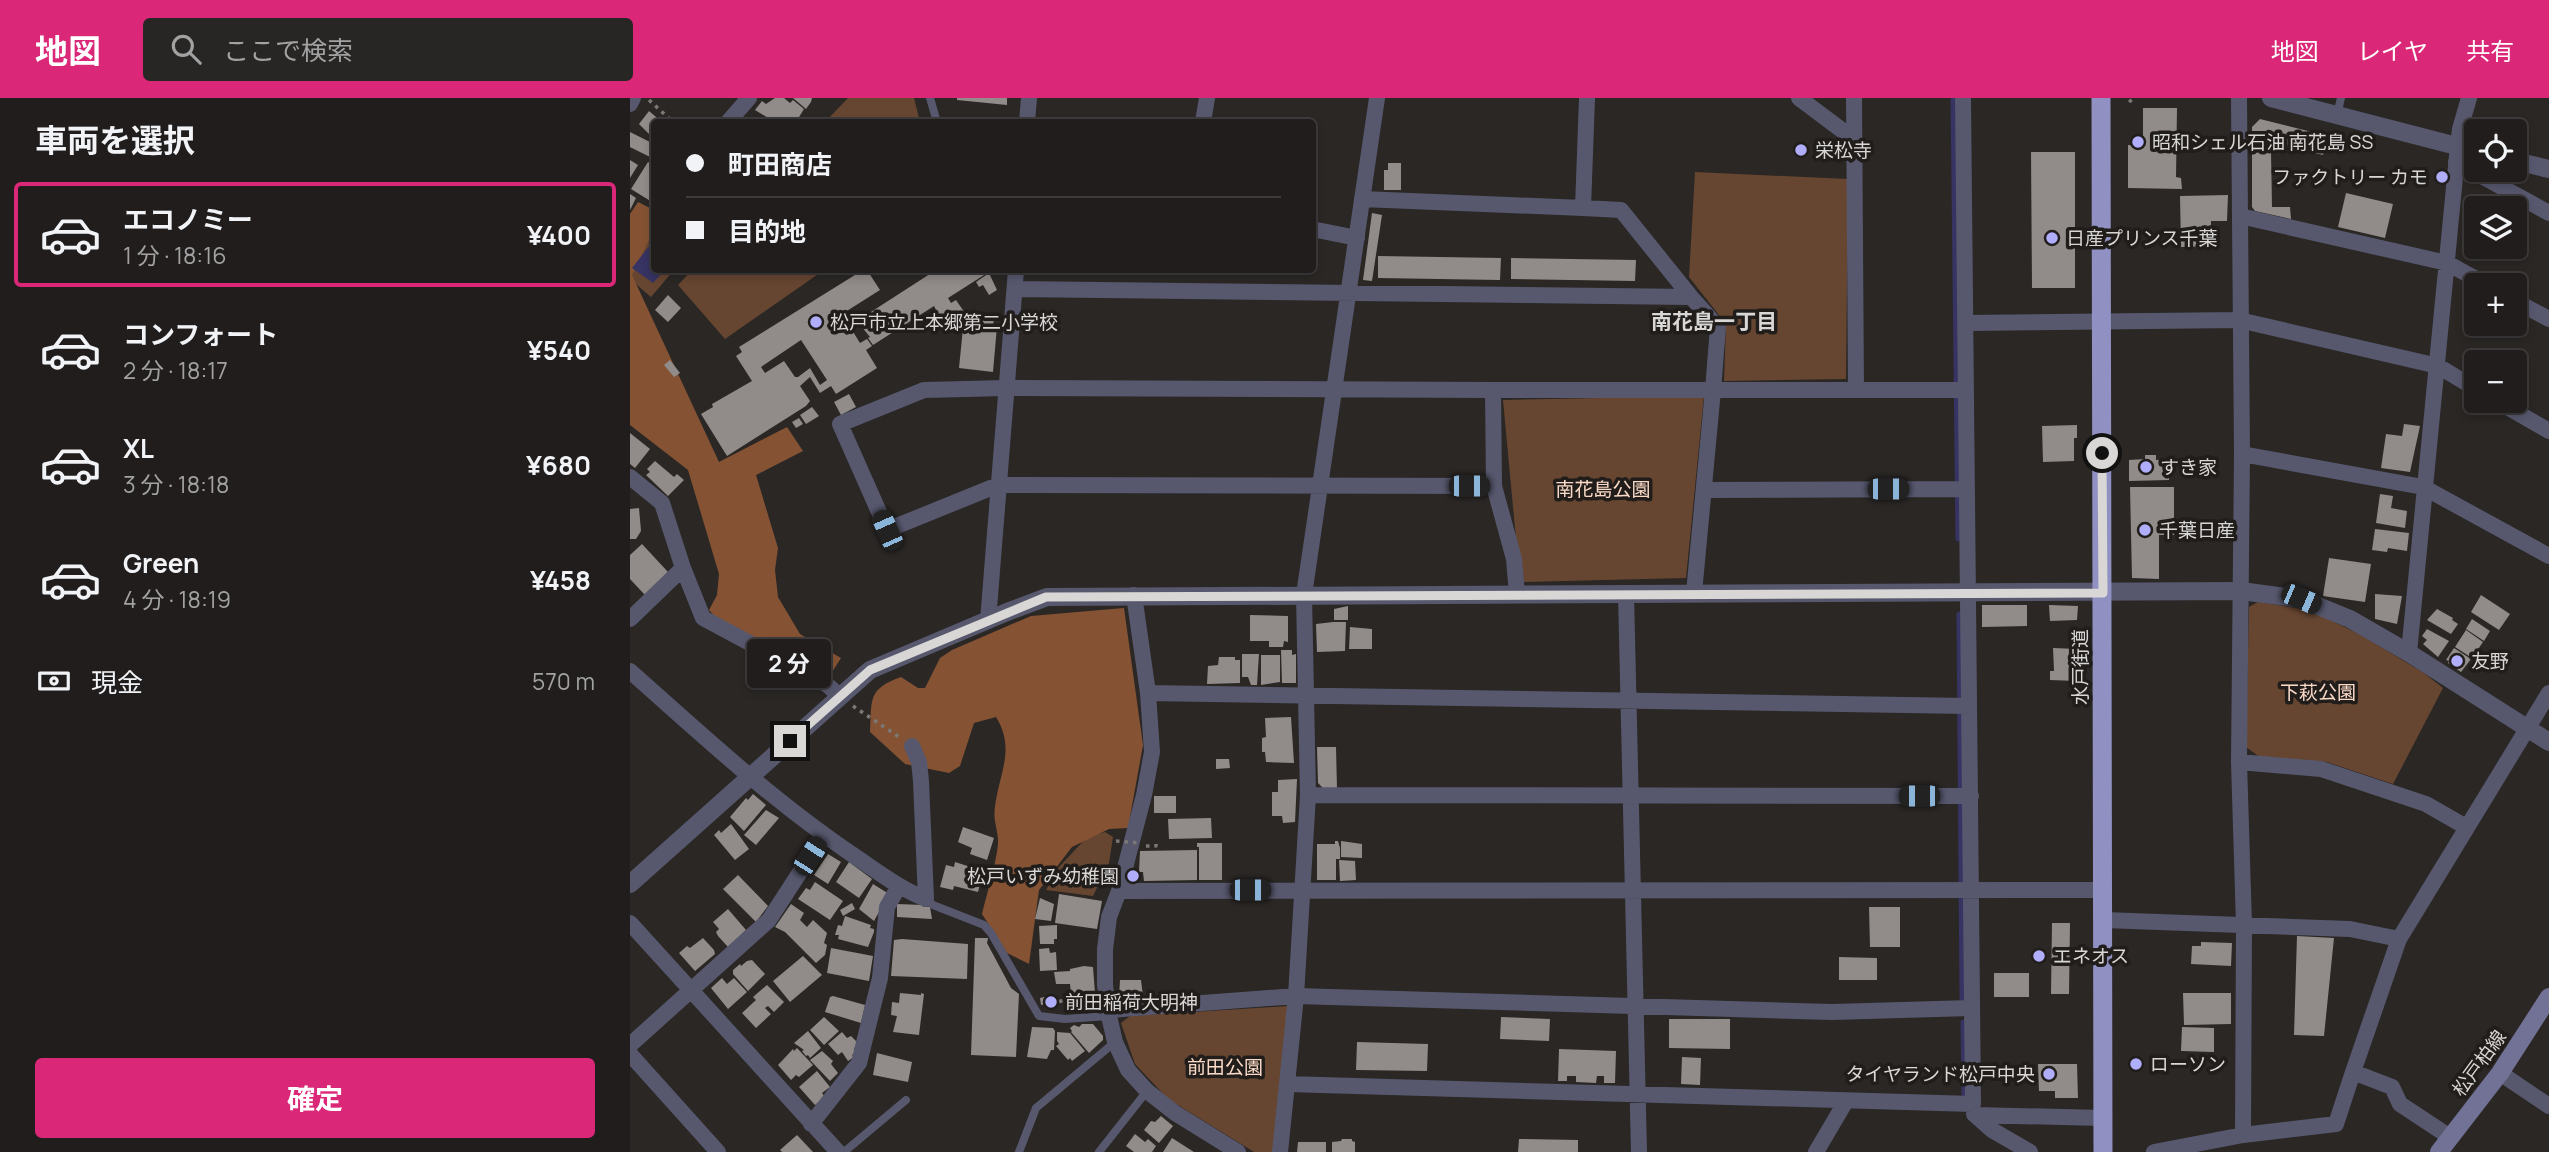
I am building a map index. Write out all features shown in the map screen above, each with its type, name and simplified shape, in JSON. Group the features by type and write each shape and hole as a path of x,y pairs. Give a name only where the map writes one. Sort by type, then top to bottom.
{"highway":[{"name":"水戸街道","path":"2101,98 2103,1152"}],"main road":[{"name":"松戸柏線","path":"2439,1152 2500,1073 2549,998"}],"street":[{"path":"630,104 633,98"},
{"path":"731,119 749,98"},
{"path":"1027,119 1029,98"},
{"path":"1204,119 1207,98"},
{"path":"1280,1152 1296,996 1308,795 1304,595 1377,98"},
{"path":"1583,208 1587,98"},
{"path":"1798,98 1855,140"},
{"path":"1854,98 1856,390"},
{"path":"1287,1084 1972,1104 1963,98"},
{"path":"2239,98 2242,454 2239,762 2244,925 2243,1135"},
{"path":"2271,98 2339,106 2457,154 2549,214"},
{"path":"2409,653 2457,154 2460,129 2469,98"},
{"path":"2457,154 2464,153"},
{"path":"2527,164 2549,169"},
{"path":"1362,199 1621,210 1691,298 1718,327 1694,593"},
{"path":"2240,216 2447,263 2465,273"},
{"path":"1316,230 1357,237"},
{"path":"988,621 1016,273"},
{"path":"1014,289 1691,298"},
{"path":"2527,307 2549,319"},
{"path":"1966,323 2239,320 2438,366 2464,382"},
{"path":"1494,486 998,485 887,530 841,424 924,390 1966,390"},
{"path":"1493,390 1494,486 1514,559 1517,594"},
{"path":"2518,413 2549,431"},
{"path":"2242,454 2423,487 2549,556"},
{"path":"630,477 662,503 703,618 826,684 840,696"},
{"path":"1705,490 1967,489"},
{"path":"630,619 683,568"},
{"path":"630,884 870,670 1046,597 2241,591 2301,599 2350,619 2549,742"},
{"path":"1626,594 1639,1152"},
{"path":"1134,595 1148,694 1152,752 1119,891 1109,917 1105,949 1105,985 1109,1013 1115,1042 1128,1070 1147,1091 1175,1113 1238,1152"},
{"path":"630,671 749,777 824,835 899,886 926,899 921,781 919,762 912,746"},
{"path":"2154,1152 2243,1135 2336,1124 2399,939 2549,692"},
{"path":"1148,694 1969,706"},
{"path":"2239,762 2321,769 2426,804 2466,827"},
{"path":"1308,795 1971,796"},
{"path":"630,1045 769,920 824,835"},
{"path":"811,1124 859,1063 880,978 887,907 899,886"},
{"path":"1119,891 2104,890"},
{"path":"2104,920 2350,929 2399,939"},
{"path":"630,923 838,1152"},
{"path":"1109,1013 1296,996 1832,1012 1971,1008"},
{"path":"630,1054 718,1152"},
{"path":"2353,1072 2392,1087 2400,1104 2450,1137"},
{"path":"2500,1073 2549,1106"},
{"path":"1816,1152 1846,1101"},
{"path":"1961,1104 1992,1130 2030,1152"},
{"path":"1975,1115 2103,1118"}],"lane":[{"path":"930,98 936,119"},
{"path":"926,899 933,905 984,925 991,933 1034,1013 1065,1019 1109,1013"},
{"path":"1019,1152 1036,1108 1115,1042"},
{"path":"1099,1152 1147,1091"},
{"path":"844,1152 906,1100"}],"path":[{"path":"647,98 670,119"},
{"path":"2129,102 2134,98"},
{"path":"840,696 912,746"},
{"path":"1116,841 1141,843"}],"green space":[{"path":"848,98 914,98 919,119 828,119"},
{"path":"1695,172 1848,179 1846,379 1724,381 1726,324 1689,277"},
{"path":"651,233 651,273 671,273 651,297 630,279 630,258"},
{"path":"689,273 820,273 725,339 678,285"},
{"name":"南花島公園","path":"1704,396 1686,578 1520,582 1503,400"},
{"name":"下萩公園","path":"2258,602 2309,610 2359,634 2424,673 2443,688 2393,784 2327,762 2261,758 2246,747 2249,607"},
{"path":"1105,832 1113,837 1109,863 1093,896 1046,890 1059,867 1088,836"},
{"name":"前田公園","path":"1288,1006 1275,1152 1254,1152 1168,1099 1135,1064 1121,1023 1130,1016"}],"shaded area":[{"path":"638,202 651,208 651,236 632,275 719,462 787,427 803,451 756,475 778,548 775,570 778,597 800,634 841,658 829,677 717,619 709,610 717,595 719,574 688,470 630,425 630,214"},
{"path":"651,244 651,273 662,273 653,283 632,268"},
{"path":"1124,608 1143,745 1128,828 1109,829 1072,847 1039,890 1029,964 1007,953 982,914 998,846 995,811 1006,751 1002,729 996,717 974,723 960,766 949,773 905,764 870,732 872,704 882,686 901,677 918,688 925,688 940,658 952,650 1031,616"}],"building":[{"path":"775,98 784,98 790,103 793,100 804,109 798,119 770,119 755,110 762,101 766,104"},
{"path":"793,98 812,98 806,109"},
{"path":"1007,98 1007,105 957,100"},
{"path":"2143,108 2177,108 2176,177 2181,178 2182,189 2128,188 2128,145 2143,146"},
{"path":"649,111 658,119 651,119 651,136 639,124"},
{"path":"2260,119 2328,136 2323,155 2281,144 2271,152 2272,207 2290,207 2291,219 2255,211 2252,207 2252,127"},
{"path":"630,132 651,142 650,157 630,147"},
{"path":"2031,152 2075,152 2075,288 2032,288"},
{"path":"630,160 638,165 630,178"},
{"path":"648,162 651,164 651,201 631,189"},
{"path":"1388,163 1401,163 1401,190 1384,190 1384,170 1388,170"},
{"path":"2346,193 2393,204 2385,238 2338,227"},
{"path":"630,194 636,198 630,210"},
{"path":"2228,195 2227,221 2211,221 2211,246 2181,247 2180,196"},
{"path":"1372,213 1382,215 1372,281 1363,280"},
{"path":"1378,256 1501,258 1500,280 1378,278"},
{"path":"1511,258 1636,260 1635,281 1511,279"},
{"path":"858,273 869,273 880,290 842,314 860,343 867,339 872,346 866,350 877,368 836,394 831,386 820,393 810,377 800,386 810,401 806,406 727,456 701,414 713,407 712,404 752,381 736,356 742,352 739,347","holes":["801,340 827,380 820,385 810,368 795,377 784,361 765,373 761,367 752,373"]},
{"path":"931,273 987,273 948,298 951,303 956,300 967,316 949,324 950,326 943,330 932,315 937,312 934,306 873,345 857,321"},
{"path":"989,273 997,290 989,295 983,285 979,287 976,282"},
{"path":"668,295 681,308 668,322 655,310"},
{"path":"964,318 994,318 993,326 997,326 993,372 959,368"},
{"path":"670,360 680,373 674,377 664,365"},
{"path":"849,394 856,407 841,415 834,402"},
{"path":"812,407 819,416 806,424 800,415"},
{"path":"799,418 803,424 796,428 792,422"},
{"path":"2404,424 2420,426 2410,472 2381,468 2386,434 2402,436"},
{"path":"2077,425 2074,461 2043,462 2042,426"},
{"path":"630,433 650,449 635,468 630,464"},
{"path":"2145,455 2156,455 2156,460 2169,459 2169,480 2129,481 2129,460 2145,459"},
{"path":"655,461 674,477 677,474 684,480 668,496 646,475 650,472 647,469"},
{"path":"2130,487 2174,487 2174,535 2159,535 2159,579 2132,578"},
{"path":"2380,494 2393,496 2391,508 2407,511 2405,528 2376,523"},
{"path":"639,508 641,531 636,539 630,539 630,509"},
{"path":"2375,529 2409,533 2407,551 2388,548 2387,552 2372,550"},
{"path":"642,544 668,572 645,595 630,579 630,555"},
{"path":"2329,558 2371,564 2365,602 2323,596"},
{"path":"2375,594 2402,596 2397,624 2375,619"},
{"path":"2481,595 2510,614 2499,630 2471,612"},
{"path":"1982,605 2027,605 2027,626 1982,627"},
{"path":"2049,605 2078,606 2077,620 2050,621"},
{"path":"1348,606 1348,620 1334,620 1334,609"},
{"path":"2437,609 2458,624 2451,634 2427,620"},
{"path":"1250,615 1288,616 1288,642 1284,641 1283,647 1269,647 1269,641 1250,641"},
{"path":"2472,619 2490,631 2484,641 2466,629"},
{"path":"1346,622 1345,651 1317,652 1316,624"},
{"path":"1350,627 1372,629 1372,649 1349,649"},
{"path":"2427,629 2449,641 2438,657 2423,644 2427,640 2422,636"},
{"path":"2466,630 2483,642 2472,658 2455,647"},
{"path":"2053,648 2077,649 2076,681 2050,680 2050,671 2054,671"},
{"path":"2454,648 2471,659 2461,672 2446,660"},
{"path":"1281,650 1292,650 1292,655 1296,654 1296,683 1282,683"},
{"path":"1242,654 1259,654 1257,685 1251,685 1248,677 1242,677"},
{"path":"1261,655 1280,655 1280,682 1261,685"},
{"path":"1219,657 1235,657 1235,660 1240,660 1240,683 1207,684 1208,666 1218,665"},
{"path":"1291,717 1294,763 1266,762 1265,752 1262,752 1262,738 1266,737 1265,718"},
{"path":"1317,747 1336,747 1337,789 1324,789 1318,783"},
{"path":"1216,759 1229,759 1230,768 1216,769"},
{"path":"1297,779 1295,822 1283,823 1282,816 1272,816 1272,792 1278,792 1278,780"},
{"path":"753,794 766,805 744,831 730,817 746,798 748,800"},
{"path":"1154,796 1176,796 1176,813 1154,813"},
{"path":"766,810 779,818 756,845 744,835"},
{"path":"1211,818 1212,838 1169,839 1168,819"},
{"path":"731,824 749,849 735,860 714,835 719,830 721,833"},
{"path":"963,827 994,838 987,860 970,854 972,848 958,842"},
{"path":"1335,841 1338,841 1340,848 1340,859 1336,859 1336,880 1317,880 1317,844 1335,844"},
{"path":"1341,841 1362,844 1362,858 1341,857"},
{"path":"1197,843 1222,843 1222,880 1199,880"},
{"path":"1197,850 1197,880 1144,881 1143,872 1139,872 1140,851"},
{"path":"828,854 841,862 828,884 814,875"},
{"path":"1339,860 1355,861 1356,880 1340,881"},
{"path":"849,862 872,879 859,898 836,882"},
{"path":"955,862 983,871 978,892 954,886 953,890 940,887 946,865 954,867"},
{"path":"738,875 768,906 756,922 723,889"},
{"path":"815,882 843,901 830,920 798,899 806,888 810,890"},
{"path":"873,884 889,894 874,921 859,909"},
{"path":"1059,894 1102,901 1097,929 1055,923"},
{"path":"1040,898 1054,904 1051,921 1035,919"},
{"path":"852,903 855,909 843,916 840,910"},
{"path":"791,904 804,913 800,920 807,927 813,920 827,933 825,955 816,963 785,932 775,927"},
{"path":"897,904 930,907 932,919 897,917"},
{"path":"1869,907 1900,907 1900,947 1870,947"},
{"path":"728,909 746,930 728,947 718,936 716,932 719,929 713,922"},
{"path":"845,916 871,925 870,928 874,929 868,947 838,939 839,935 835,935"},
{"path":"2052,923 2070,923 2069,994 2051,994"},
{"path":"1057,925 1057,939 1054,939 1054,944 1040,944 1039,926"},
{"path":"2297,936 2334,938 2324,1036 2294,1035"},
{"path":"703,938 715,954 695,971 679,953"},
{"path":"975,938 988,938 987,943 1011,988 1019,994 1016,1057 971,1055"},
{"path":"894,940 968,944 967,979 891,976"},
{"path":"2201,942 2232,943 2231,966 2191,964 2192,946 2201,946"},
{"path":"831,948 873,956 869,981 827,973"},
{"path":"1049,948 1050,953 1056,952 1057,970 1040,971 1039,949"},
{"path":"803,956 822,975 790,1002 773,981"},
{"path":"1839,957 1877,958 1877,980 1839,980"},
{"path":"752,960 765,974 748,991 733,974 733,970"},
{"path":"1084,966 1093,967 1095,993 1071,994 1070,984 1056,984 1054,972 1070,971"},
{"path":"1994,973 2029,973 2029,997 1994,997"},
{"path":"722,978 727,984 734,978 747,992 728,1009 711,988"},
{"path":"1120,980 1141,980 1143,996 1122,999 1119,997"},
{"path":"767,985 784,1002 774,1012 768,1006 765,1008 771,1014 756,1028 742,1013 756,1000 753,997"},
{"path":"900,993 924,994 919,1035 893,1032 897,1016 891,1015 892,1002 899,1003"},
{"path":"2183,993 2231,993 2231,1024 2184,1025"},
{"path":"1049,996 1050,1003 1041,1005 1040,998"},
{"path":"830,997 865,1005 861,1023 825,1012"},
{"path":"1089,997 1090,1004 1077,1004 1077,999"},
{"path":"824,1017 839,1031 824,1045 810,1030"},
{"path":"1501,1017 1550,1019 1549,1041 1500,1039"},
{"path":"1669,1019 1730,1019 1730,1049 1669,1048"},
{"path":"1093,1024 1103,1036 1103,1040 1089,1053 1070,1028"},
{"path":"1032,1027 1053,1028 1055,1031 1054,1050 1051,1050 1047,1059 1027,1057"},
{"path":"2182,1027 2214,1028 2214,1052 2181,1051"},
{"path":"808,1031 821,1048 810,1058 794,1043"},
{"path":"842,1032 847,1038 851,1036 858,1043 854,1049 856,1052 852,1055 854,1057 848,1061 842,1052 838,1055 828,1044"},
{"path":"1057,1032 1070,1033 1085,1051 1072,1061 1070,1058 1068,1060 1056,1046 1059,1044"},
{"path":"1357,1042 1428,1044 1427,1071 1356,1070"},
{"path":"797,1048 813,1065 791,1080 778,1065"},
{"path":"1559,1049 1616,1051 1615,1083 1604,1083 1604,1076 1597,1076 1596,1083 1576,1082 1576,1076 1567,1076 1567,1081 1558,1081"},
{"path":"822,1051 833,1061 831,1064 838,1073 830,1081 810,1060"},
{"path":"877,1053 912,1062 908,1082 873,1075"},
{"path":"1682,1057 1701,1058 1700,1085 1681,1084"},
{"path":"2038,1064 2077,1064 2078,1098 2055,1098 2055,1091 2039,1091"},
{"path":"817,1071 830,1087 822,1093 825,1097 815,1105 799,1087"},
{"path":"1161,1116 1173,1126 1159,1143 1144,1130 1151,1121 1155,1122"},
{"path":"1135,1134 1145,1142 1148,1139 1156,1146 1152,1152 1134,1152 1126,1146"},
{"path":"797,1135 813,1152 780,1150"},
{"path":"1172,1138 1194,1152 1163,1152"},
{"path":"1352,1139 1355,1142 1355,1152 1332,1152 1332,1142"},
{"path":"1519,1139 1578,1140 1578,1152 1518,1152"},
{"path":"1298,1142 1326,1142 1326,1152 1297,1152"}],"waterway":[{"path":"1953,98 1958,539"},
{"path":"1959,614 1962,998"},
{"path":"1963,1022 1964,1100"}],"place":[{"name":"昭和シェル石油 南花島 SS","path":"2138,142"},
{"name":"栄松寺","path":"1801,150"},
{"name":"ファクトリー カモ","path":"2442,177"},
{"name":"日産プリンス千葉","path":"2052,238"},
{"name":"松戸市立上本郷第二小学校","path":"816,322"},
{"name":"すき家","path":"2146,467"},
{"name":"千葉日産","path":"2145,530"},
{"name":"友野","path":"2457,661"},
{"name":"松戸いずみ幼稚園","path":"1133,876"},
{"name":"エネオス","path":"2039,956"},
{"name":"前田稲荷大明神","path":"1051,1002"},
{"name":"ローソン","path":"2136,1064"},
{"name":"タイヤランド松戸中央","path":"2049,1074"}],"district":[{"name":"南花島一丁目","path":"1714,322"}],"route":[{"path":"790,741 870,670 1046,597 2103,593 2102,453"}]}
